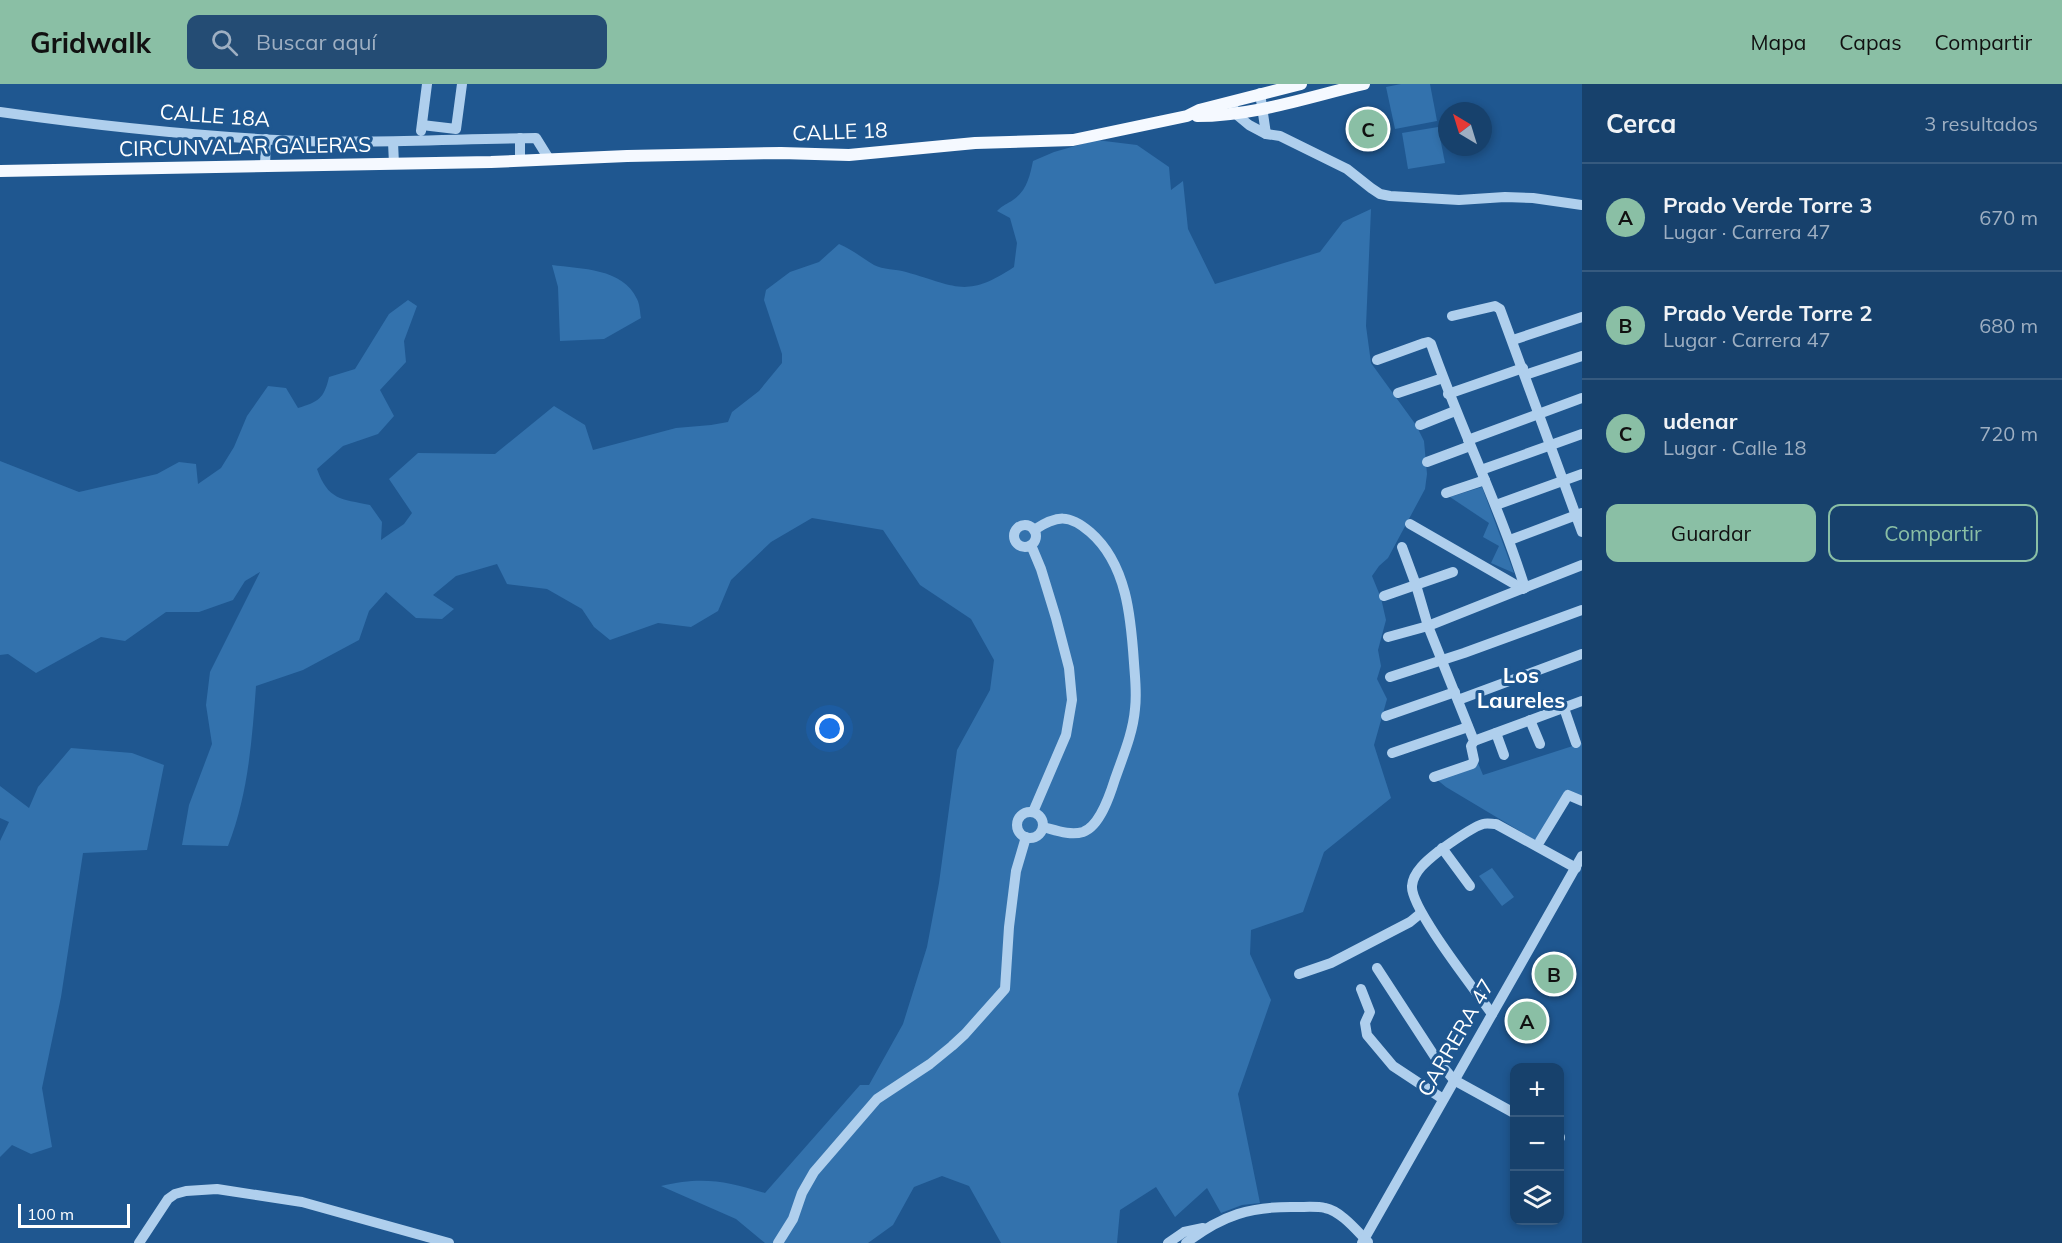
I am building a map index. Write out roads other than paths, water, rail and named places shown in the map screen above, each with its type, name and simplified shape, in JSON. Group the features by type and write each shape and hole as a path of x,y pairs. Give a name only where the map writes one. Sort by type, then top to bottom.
{"main road":[{"name":"CALLE 18","path":"1187,116 1199,110 1300,84"},
{"name":"CALLE 18","path":"491,162 627,156 781,153 849,155 975,143 1073,140 1187,116 1237,115 1364,84"},
{"name":"CIRCUNVALAR GALERAS","path":"0,171 491,162"}],"street":[{"path":"420,140 427,84"},
{"path":"422,125 456,129 462,84"},
{"path":"1260,93 1266,134"},
{"path":"1233,101 1237,115 1249,126 1266,134 1280,136 1347,169 1371,188 1390,196 1459,200 1533,198 1582,205"},
{"name":"CALLE 18A","path":"0,112 74,123 266,139 393,141 536,138 549,159"},
{"path":"520,138 520,160"},
{"path":"265,166 266,139"},
{"path":"393,141 394,164"},
{"path":"1452,315 1498,306 1513,340 1549,445 1579,514 1582,532"},
{"path":"1513,340 1582,317"},
{"path":"1377,360 1428,342 1431,344 1448,394 1510,540 1524,589"},
{"path":"1448,394 1582,356"},
{"path":"1398,393 1443,378"},
{"path":"1427,462 1538,413 1582,398"},
{"path":"1420,425 1455,411"},
{"path":"1446,493 1549,445 1582,434"},
{"path":"1496,505 1582,474"},
{"path":"1510,540 1579,514"},
{"path":"1034,530 1046,522 1064,517 1080,524 1095,536 1110,554 1124,591 1131,620 1136,686 1135,710 1126,750 1101,813 1086,831 1073,834 1043,826"},
{"path":"1410,524 1524,589"},
{"path":"1024,525 1034,530 1036,536 1031,545 1020,546 1015,542 1014,534 1017,528 1024,525"},
{"path":"1031,545 1056,618 1069,668 1072,700 1066,735 1033,812"},
{"path":"1402,547 1428,626 1474,741"},
{"path":"1388,637 1428,626 1582,565"},
{"path":"1384,596 1453,572"},
{"path":"1390,676 1582,610"},
{"path":"1386,716 1457,696 1582,654"},
{"path":"1434,777 1472,764 1474,760 1471,746 1474,741 1582,701"},
{"path":"1563,708 1576,743"},
{"path":"1530,720 1540,744"},
{"path":"1392,753 1468,727"},
{"path":"1496,733 1504,756"},
{"path":"1540,841 1568,795 1582,801"},
{"path":"1033,812 1040,817 1043,826 1039,834 1030,838 1018,830 1017,822 1025,813 1033,812"},
{"path":"1492,1014 1421,913 1412,895 1412,884 1425,862 1442,848 1482,824 1497,824 1576,868"},
{"path":"778,1243 793,1219 802,1193 814,1172 877,1099 930,1064 952,1046 1005,989 1016,871 1026,837"},
{"path":"1442,848 1470,886"},
{"name":"CARRERA 47","path":"1365,1242 1520,965 1554,894 1576,868 1582,856"},
{"path":"1299,974 1331,963 1410,922 1421,913"},
{"path":"1511,954 1520,965"},
{"path":"1377,968 1437,1060 1454,1080 1510,1110"},
{"path":"1361,988 1370,1012 1365,1023 1367,1035 1393,1066 1443,1099"},
{"path":"139,1243 168,1199 175,1194 218,1189 302,1202 449,1243"},
{"path":"1168,1243 1184,1232 1206,1227 1241,1211 1278,1206 1326,1208 1341,1217 1365,1242"},
{"path":"1186,1243 1206,1227"}],"place":[{"name":"udenar","path":"1368,129"},
{"name":"Prado Verde Torre 2","path":"1554,974"},
{"name":"Prado Verde Torre 3","path":"1527,1021"}],"district":[{"name":"Los Laureles","path":"1521,688"}]}
